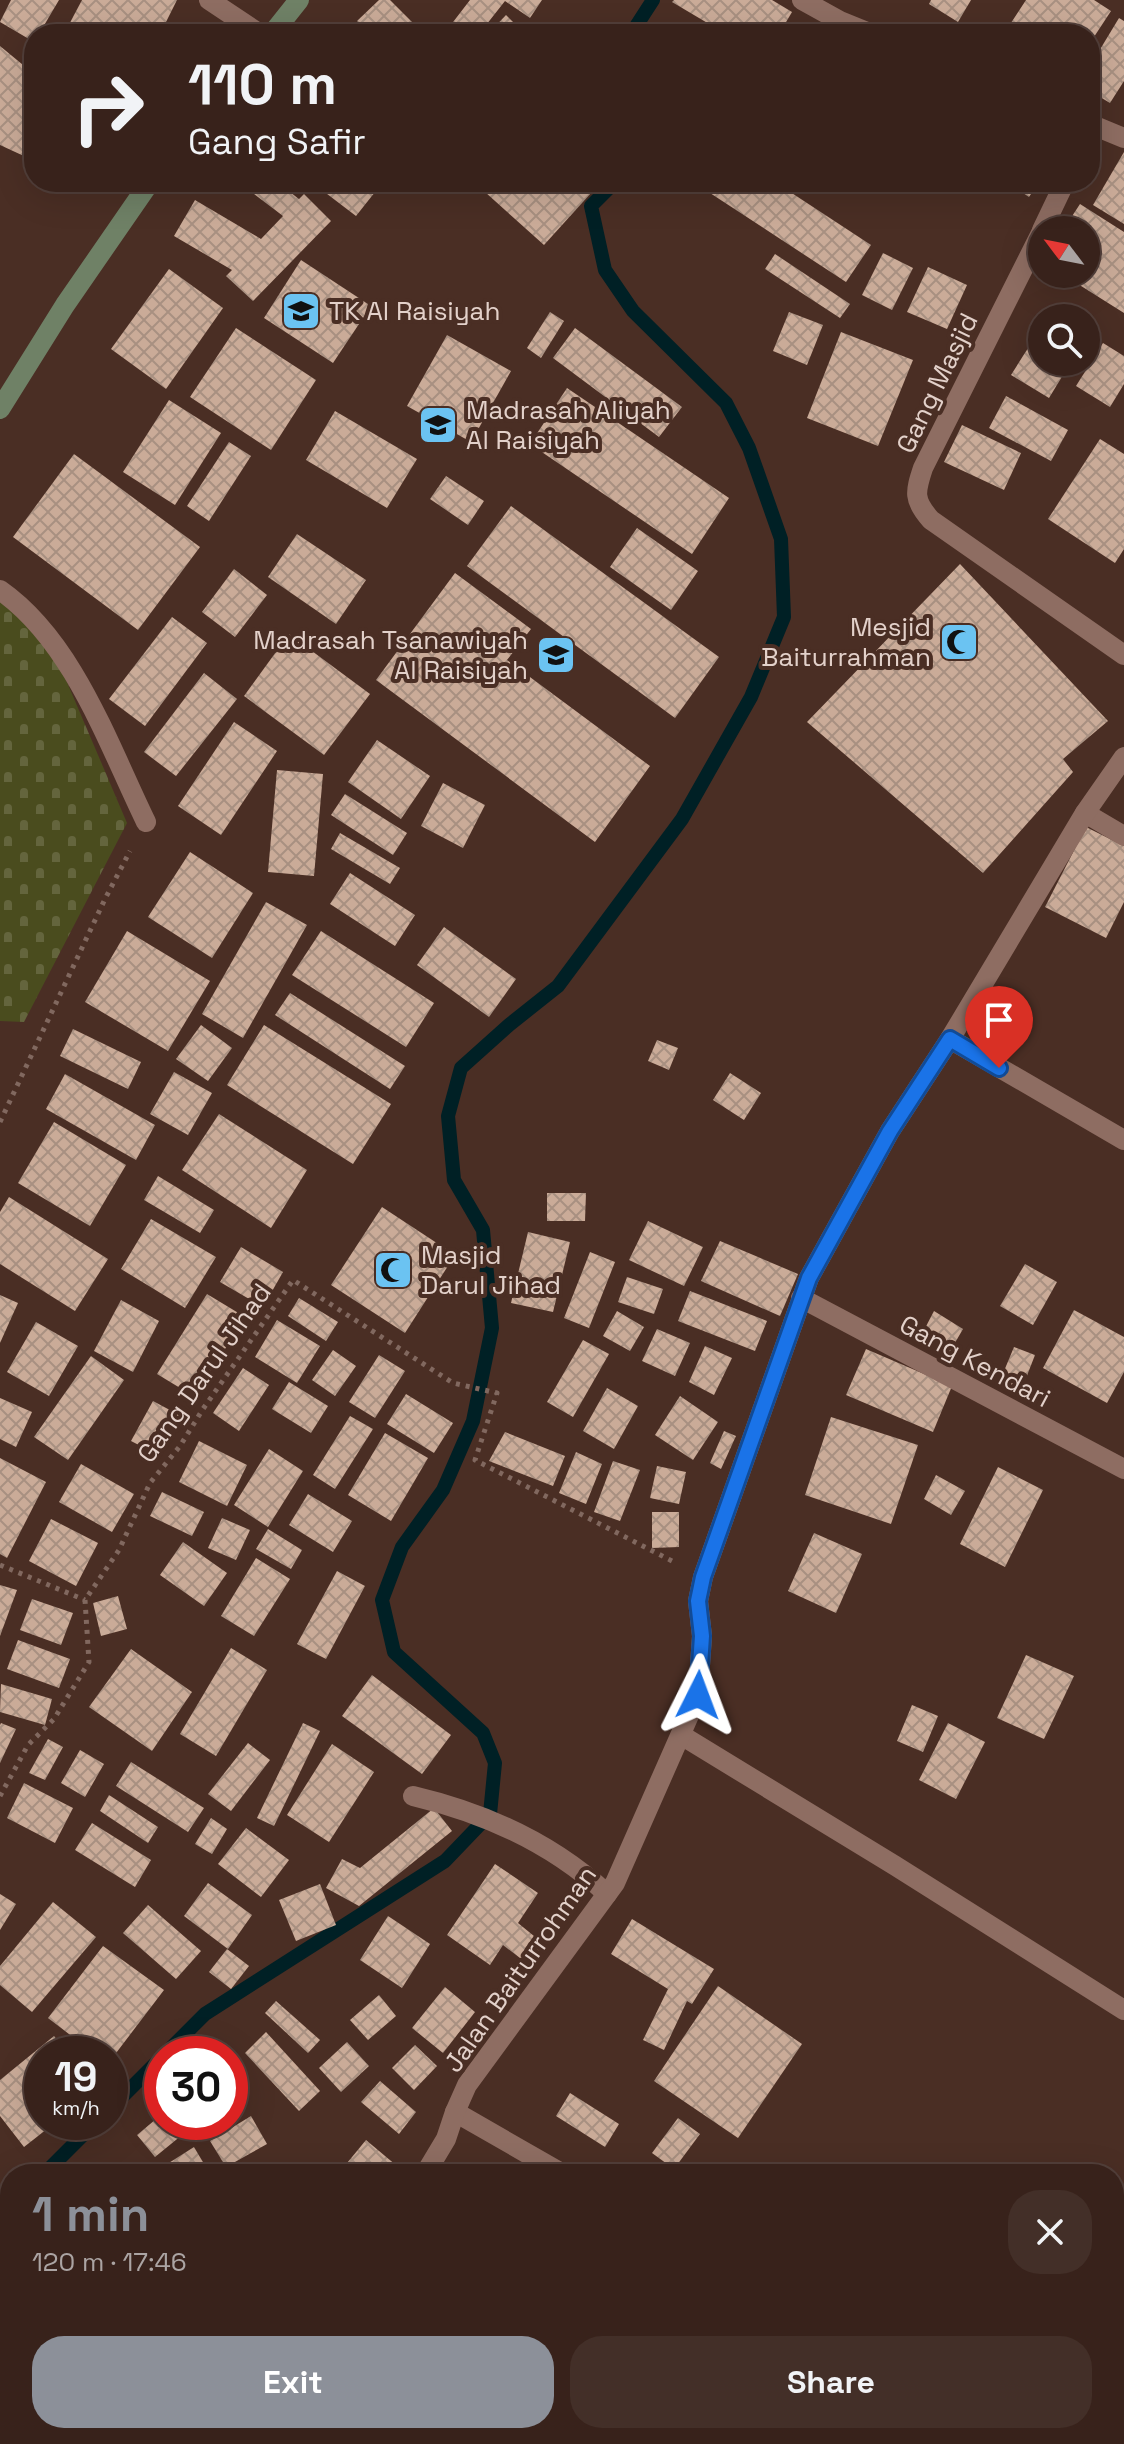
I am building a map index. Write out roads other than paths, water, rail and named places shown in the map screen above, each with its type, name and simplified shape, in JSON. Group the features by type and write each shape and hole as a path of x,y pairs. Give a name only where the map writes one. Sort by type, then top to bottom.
{"main road":[{"path":"280,24 299,0"},
{"path":"0,408 65,305 143,192"}],"street":[{"path":"209,0 245,24"},
{"path":"802,0 847,24"},
{"path":"1100,129 1124,138"},
{"name":"Gang Masjid","path":"1049,216 1060,192"},
{"name":"Gang Masjid","path":"1028,258 923,468 916,491 921,508 931,520 1124,655"},
{"path":"0,590 18,603 55,644 90,705 146,822"},
{"name":"Jalan Baiturrohman","path":"431,2164 446,2139 467,2085 615,1883 681,1735 698,1695 702,1636 698,1601 703,1577 809,1278 890,1131 950,1039 1085,813 1124,757"},
{"path":"1085,813 1124,836"},
{"path":"950,1039 1124,1140"},
{"name":"Gang Kendari","path":"801,1298 1124,1469"},
{"path":"681,1735 1124,2010"},
{"path":"413,1796 469,1811 544,1845 582,1871 607,1894"},
{"path":"455,2112 546,2164"}],"waterway":[{"path":"637,24 653,0"},
{"path":"183,2036 205,2014 445,1861 490,1814 495,1763 483,1733 394,1652 382,1600 402,1547 443,1490 473,1421 492,1328 483,1230 454,1180 448,1116 461,1068 558,986 682,819 751,697 784,617 781,539 749,448 726,403 633,311 605,270 591,206 605,192"},
{"path":"128,2091 144,2075"},
{"path":"54,2164 78,2140"}],"place":[{"name":"TK Al Raisiyah","path":"301,311"},
{"name":"Madrasah Aliyah Al Raisiyah","path":"438,425"},
{"name":"Mesjid Baiturrahman","path":"959,642"},
{"name":"Madrasah Tsanawiyah Al Raisiyah","path":"556,655"},
{"name":"Masjid Darul Jihad","path":"393,1270"}]}
